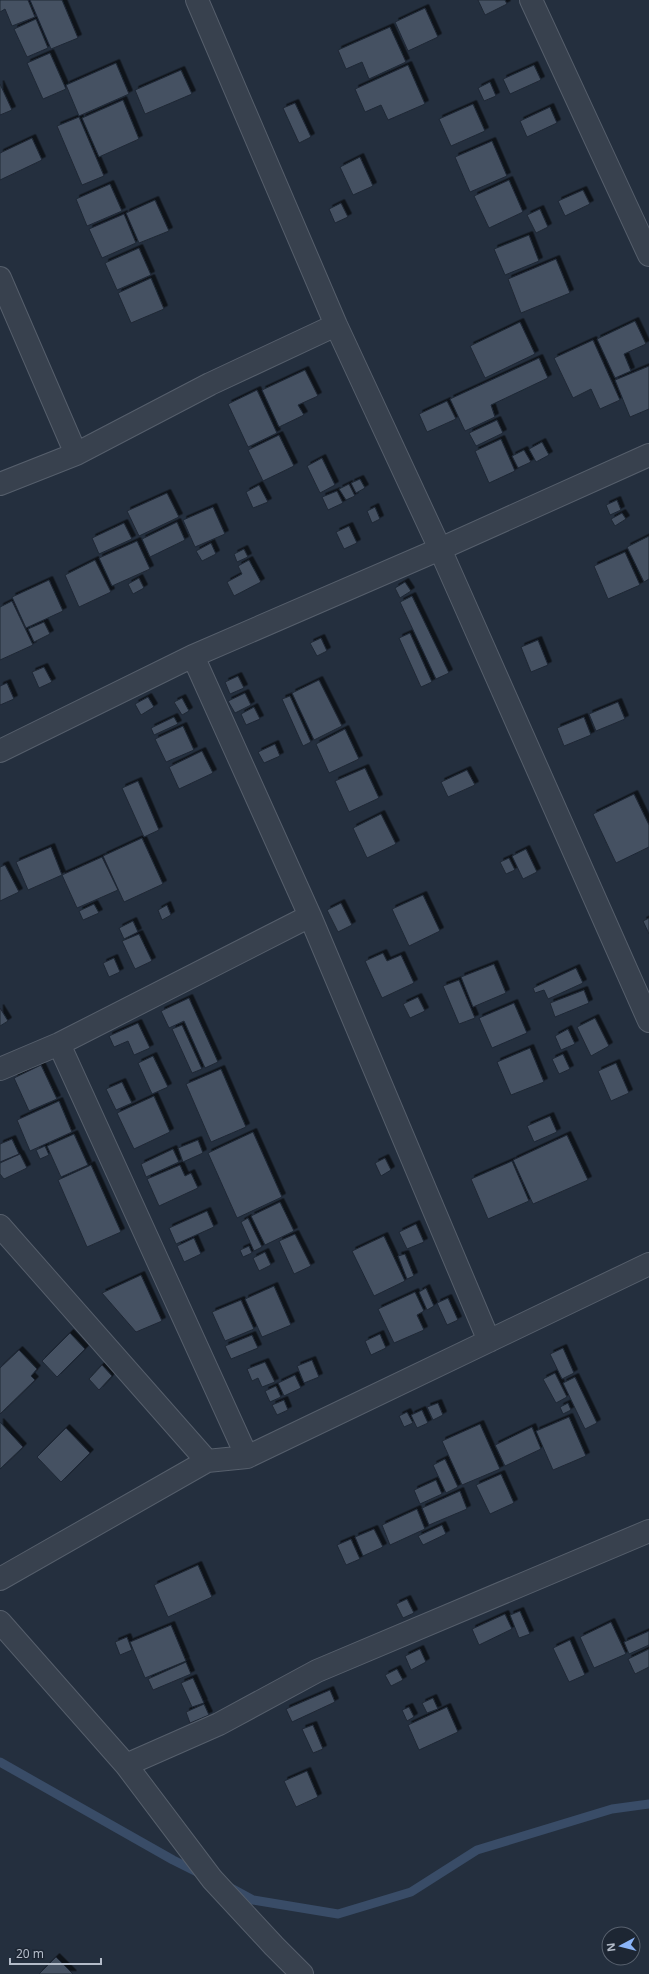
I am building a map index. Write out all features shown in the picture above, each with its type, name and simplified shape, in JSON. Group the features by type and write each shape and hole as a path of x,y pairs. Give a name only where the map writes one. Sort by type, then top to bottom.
{"street":[{"path":"197,0 336,325 440,549 649,1022"},
{"path":"531,0 649,255"},
{"path":"0,278 76,454"},
{"path":"0,484 76,454 210,384 336,325"},
{"path":"0,750 192,656 440,549 649,455"},
{"path":"192,656 310,916 488,1341"},
{"path":"0,1069 59,1044 310,916"},
{"path":"59,1044 247,1457"},
{"path":"0,1226 208,1461"},
{"path":"0,1579 208,1461 247,1457 649,1264"},
{"path":"126,1765 219,1724 317,1671 649,1531"},
{"path":"0,1622 126,1765 212,1879 302,1974"}],"building":[{"path":"0,0 28,0 35,17 12,26 5,9 0,12"},
{"path":"30,0 62,0 78,38 51,49"},
{"path":"478,0 505,0 507,4 485,15"},
{"path":"425,8 438,37 408,51 395,22"},
{"path":"36,19 48,48 27,57 14,29"},
{"path":"390,27 406,62 369,79 362,62 346,69 338,50"},
{"path":"50,53 66,89 43,99 27,63"},
{"path":"116,63 129,94 79,116 66,85"},
{"path":"408,65 425,104 388,120 381,105 365,112 355,89"},
{"path":"534,65 541,80 510,94 503,79"},
{"path":"181,70 192,94 145,114 135,90"},
{"path":"490,82 496,96 484,101 478,88"},
{"path":"0,84 12,110 0,115"},
{"path":"123,100 139,139 99,157 82,118"},
{"path":"295,103 311,137 299,143 283,108"},
{"path":"473,104 485,131 451,146 439,119"},
{"path":"550,107 557,123 527,137 520,121"},
{"path":"79,117 104,176 82,185 57,126"},
{"path":"32,138 42,160 0,180 0,153"},
{"path":"492,141 507,176 470,192 455,157"},
{"path":"360,157 373,186 353,195 340,167"},
{"path":"509,180 523,212 489,228 474,196"},
{"path":"110,184 122,211 87,226 76,199"},
{"path":"583,190 590,204 565,216 558,201"},
{"path":"155,200 169,231 139,243 126,213"},
{"path":"341,203 348,217 335,223 329,209"},
{"path":"540,209 548,227 536,233 527,215"},
{"path":"124,214 136,243 102,258 89,229"},
{"path":"529,235 539,261 505,275 494,249"},
{"path":"139,248 151,275 117,290 105,263"},
{"path":"556,259 570,293 521,313 508,279"},
{"path":"151,278 164,309 131,323 118,293"},
{"path":"635,321 646,344 624,354 631,371 615,378 597,339"},
{"path":"520,322 535,354 485,378 470,346"},
{"path":"593,340 620,400 600,409 591,389 573,398 554,358"},
{"path":"539,358 548,378 491,405 495,417 465,431 450,399"},
{"path":"649,366 649,409 630,417 615,380"},
{"path":"305,370 318,396 298,405 304,415 279,427 262,390"},
{"path":"257,390 277,433 248,447 228,404"},
{"path":"447,401 456,419 427,432 419,414"},
{"path":"497,420 503,433 476,446 469,433"},
{"path":"279,435 294,466 263,481 248,450"},
{"path":"501,439 515,471 489,483 475,451"},
{"path":"542,442 549,455 536,462 529,449"},
{"path":"524,450 531,462 518,468 512,456"},
{"path":"322,458 335,485 320,493 307,466"},
{"path":"360,479 365,488 356,493 351,483"},
{"path":"349,484 355,496 346,500 339,489"},
{"path":"259,485 268,502 253,508 246,492"},
{"path":"337,491 343,503 328,510 322,497"},
{"path":"167,493 179,517 139,536 127,511"},
{"path":"617,500 621,510 610,515 606,505"},
{"path":"213,507 225,534 195,547 183,520"},
{"path":"375,507 380,519 372,523 367,511"},
{"path":"622,513 626,519 615,526 611,519"},
{"path":"177,522 185,540 150,557 142,539"},
{"path":"124,523 132,539 99,554 92,538"},
{"path":"349,526 357,543 344,549 336,532"},
{"path":"649,536 649,579 644,582 627,547"},
{"path":"137,541 150,569 112,586 99,558"},
{"path":"211,543 216,554 202,561 196,551"},
{"path":"244,549 248,557 237,562 234,554"},
{"path":"625,552 640,585 608,599 594,566"},
{"path":"95,560 111,592 79,607 65,575"},
{"path":"249,560 261,582 234,596 227,582 242,574 238,566"},
{"path":"139,578 144,588 133,594 128,584"},
{"path":"49,580 63,611 26,628 12,597"},
{"path":"405,582 411,591 400,598 395,588"},
{"path":"412,596 449,673 436,679 400,602"},
{"path":"12,601 33,645 0,660 0,607"},
{"path":"44,622 50,634 34,642 28,629"},
{"path":"410,633 432,682 421,687 399,638"},
{"path":"321,638 327,651 317,656 310,643"},
{"path":"538,640 548,665 531,672 521,647"},
{"path":"44,667 52,682 39,688 32,672"},
{"path":"238,676 244,688 230,694 225,682"},
{"path":"319,680 342,726 314,740 292,693"},
{"path":"7,683 14,699 0,705 0,686"},
{"path":"245,693 251,705 235,713 228,701"},
{"path":"290,696 311,742 303,746 282,699"},
{"path":"148,697 154,707 141,715 135,704"},
{"path":"182,698 189,711 182,715 174,702"},
{"path":"618,702 625,719 596,731 589,714"},
{"path":"254,707 260,719 246,725 241,714"},
{"path":"174,717 178,724 154,735 151,728"},
{"path":"584,717 591,735 564,746 557,728"},
{"path":"183,726 194,750 166,762 155,739"},
{"path":"345,729 359,759 329,773 316,744"},
{"path":"275,744 280,756 264,763 258,752"},
{"path":"202,751 213,773 179,789 169,767"},
{"path":"365,768 379,798 349,812 335,781"},
{"path":"467,770 475,785 448,797 441,782"},
{"path":"138,781 159,830 144,837 122,788"},
{"path":"634,794 649,825 649,847 616,863 593,814"},
{"path":"381,814 396,844 367,858 353,828"},
{"path":"142,838 163,884 124,902 103,856"},
{"path":"51,847 62,875 28,890 16,862"},
{"path":"526,849 537,872 523,879 512,856"},
{"path":"102,857 118,890 77,908 62,875"},
{"path":"509,858 515,870 506,874 500,862"},
{"path":"5,865 19,892 0,901 0,867"},
{"path":"423,895 440,931 409,946 392,909"},
{"path":"341,903 352,925 338,932 327,910"},
{"path":"94,904 99,913 83,920 79,911"},
{"path":"167,905 171,915 162,920 158,910"},
{"path":"649,918 649,934 643,921"},
{"path":"133,921 138,932 124,939 119,928"},
{"path":"139,934 152,961 135,969 122,941"},
{"path":"383,953 387,961 401,955 414,983 382,998 365,961"},
{"path":"114,958 120,972 109,977 103,963"},
{"path":"494,964 506,993 473,1007 461,977"},
{"path":"576,968 583,983 548,999 544,990 535,993 533,988"},
{"path":"459,980 475,1018 459,1024 443,986"},
{"path":"584,990 589,1003 555,1017 550,1003"},
{"path":"418,997 425,1011 410,1018 403,1004"},
{"path":"189,998 218,1062 205,1068 184,1021 169,1028 161,1011"},
{"path":"514,1003 527,1033 492,1048 479,1018"},
{"path":"0,1008 8,1021 0,1026"},
{"path":"595,1018 609,1046 591,1056 577,1027"},
{"path":"138,1023 150,1048 134,1055 128,1041 114,1047 109,1036"},
{"path":"182,1025 202,1069 192,1073 172,1029"},
{"path":"568,1029 575,1044 561,1050 555,1036"},
{"path":"530,1048 544,1082 511,1095 497,1062"},
{"path":"563,1054 570,1069 559,1074 552,1059"},
{"path":"153,1056 168,1087 152,1094 138,1063"},
{"path":"616,1063 629,1093 611,1101 598,1071"},
{"path":"41,1065 57,1099 29,1111 14,1078"},
{"path":"221,1069 246,1127 211,1142 186,1084"},
{"path":"122,1082 132,1103 116,1110 106,1089"},
{"path":"154,1096 170,1132 134,1149 117,1113"},
{"path":"59,1101 72,1132 30,1151 17,1120"},
{"path":"550,1116 557,1132 534,1142 527,1126"},
{"path":"253,1132 282,1197 237,1218 208,1153"},
{"path":"74,1134 88,1165 61,1177 47,1146"},
{"path":"567,1135 588,1180 533,1204 513,1160"},
{"path":"12,1139 19,1154 0,1162 0,1144"},
{"path":"198,1140 203,1153 183,1162 178,1148"},
{"path":"45,1146 49,1155 40,1159 36,1150"},
{"path":"173,1149 179,1162 146,1177 141,1164"},
{"path":"20,1154 27,1168 4,1179 0,1174 0,1163"},
{"path":"385,1158 391,1170 381,1176 375,1163"},
{"path":"512,1161 529,1201 488,1219 471,1179"},
{"path":"91,1165 121,1232 87,1247 58,1180"},
{"path":"180,1165 185,1176 191,1173 198,1188 159,1206 147,1179"},
{"path":"280,1202 294,1231 265,1245 251,1216"},
{"path":"207,1211 214,1227 176,1244 169,1228"},
{"path":"248,1218 262,1247 254,1251 241,1222"},
{"path":"416,1224 424,1242 407,1249 399,1232"},
{"path":"295,1234 311,1266 294,1274 279,1241"},
{"path":"384,1236 405,1281 374,1296 352,1251"},
{"path":"194,1238 201,1254 184,1262 177,1246"},
{"path":"249,1246 252,1253 243,1257 240,1250"},
{"path":"265,1252 271,1265 259,1271 253,1258"},
{"path":"405,1254 414,1276 407,1279 398,1256"},
{"path":"141,1275 162,1321 136,1332 102,1293"},
{"path":"274,1286 291,1325 262,1337 245,1299"},
{"path":"426,1288 434,1306 427,1310 419,1292"},
{"path":"415,1292 424,1311 417,1315 424,1330 394,1343 378,1309"},
{"path":"448,1298 458,1320 447,1325 437,1303"},
{"path":"241,1300 254,1329 225,1341 212,1312"},
{"path":"70,1333 85,1349 57,1377 42,1361"},
{"path":"380,1334 386,1348 371,1355 365,1341"},
{"path":"252,1335 258,1348 231,1359 225,1346"},
{"path":"563,1348 574,1373 562,1379 550,1354"},
{"path":"19,1350 37,1369 31,1376 35,1380 0,1414 0,1368"},
{"path":"312,1360 319,1377 304,1383 297,1366"},
{"path":"265,1362 275,1382 262,1387 258,1378 252,1381 247,1369"},
{"path":"102,1365 112,1376 99,1390 89,1379"},
{"path":"555,1373 567,1397 556,1403 543,1379"},
{"path":"295,1375 301,1388 284,1396 278,1383"},
{"path":"575,1377 597,1423 585,1429 563,1383"},
{"path":"276,1386 281,1397 270,1402 265,1391"},
{"path":"284,1400 288,1410 277,1415 272,1405"},
{"path":"438,1403 443,1415 433,1420 427,1407"},
{"path":"568,1403 571,1410 563,1414 560,1407"},
{"path":"422,1410 428,1423 417,1428 411,1415"},
{"path":"407,1412 413,1423 404,1427 399,1416"},
{"path":"569,1417 586,1456 553,1470 536,1431"},
{"path":"0,1422 23,1447 0,1469"},
{"path":"480,1424 500,1469 462,1485 442,1441"},
{"path":"532,1427 541,1449 505,1466 495,1445"},
{"path":"66,1428 90,1453 61,1482 37,1457"},
{"path":"445,1459 458,1487 446,1493 433,1465"},
{"path":"501,1474 514,1503 490,1514 476,1485"},
{"path":"436,1480 442,1494 420,1504 414,1490"},
{"path":"460,1491 467,1509 429,1525 422,1508"},
{"path":"417,1509 425,1529 390,1545 382,1525"},
{"path":"442,1525 446,1534 423,1545 418,1536"},
{"path":"374,1529 383,1547 363,1556 355,1537"},
{"path":"351,1539 360,1559 346,1565 337,1545"},
{"path":"198,1565 212,1597 168,1617 154,1585"},
{"path":"407,1599 414,1613 403,1618 396,1604"},
{"path":"520,1611 530,1634 519,1638 510,1615"},
{"path":"505,1614 512,1629 479,1645 472,1629"},
{"path":"611,1622 626,1654 594,1668 580,1637"},
{"path":"171,1625 186,1661 145,1678 130,1642"},
{"path":"649,1631 649,1645 629,1654 624,1642"},
{"path":"127,1637 132,1650 120,1655 115,1642"},
{"path":"570,1640 585,1675 569,1682 553,1648"},
{"path":"420,1649 426,1662 411,1670 405,1656"},
{"path":"649,1649 649,1667 635,1674 628,1659"},
{"path":"186,1662 191,1674 153,1690 148,1679"},
{"path":"397,1669 403,1680 391,1686 385,1675"},
{"path":"193,1678 204,1703 192,1707 181,1683"},
{"path":"330,1690 335,1702 292,1722 286,1709"},
{"path":"433,1698 438,1709 427,1713 422,1703"},
{"path":"204,1704 209,1715 190,1723 186,1712"},
{"path":"409,1707 414,1717 407,1721 402,1710"},
{"path":"447,1707 458,1732 419,1750 408,1725"},
{"path":"313,1725 323,1749 313,1753 302,1729"},
{"path":"307,1771 318,1797 296,1807 284,1781"},
{"path":"56,1957 73,1974 39,1974"}],"waterway":[{"path":"0,1762 173,1860 201,1874"},
{"path":"229,1887 253,1900 338,1914 411,1892 477,1850 612,1809 649,1804"}]}
